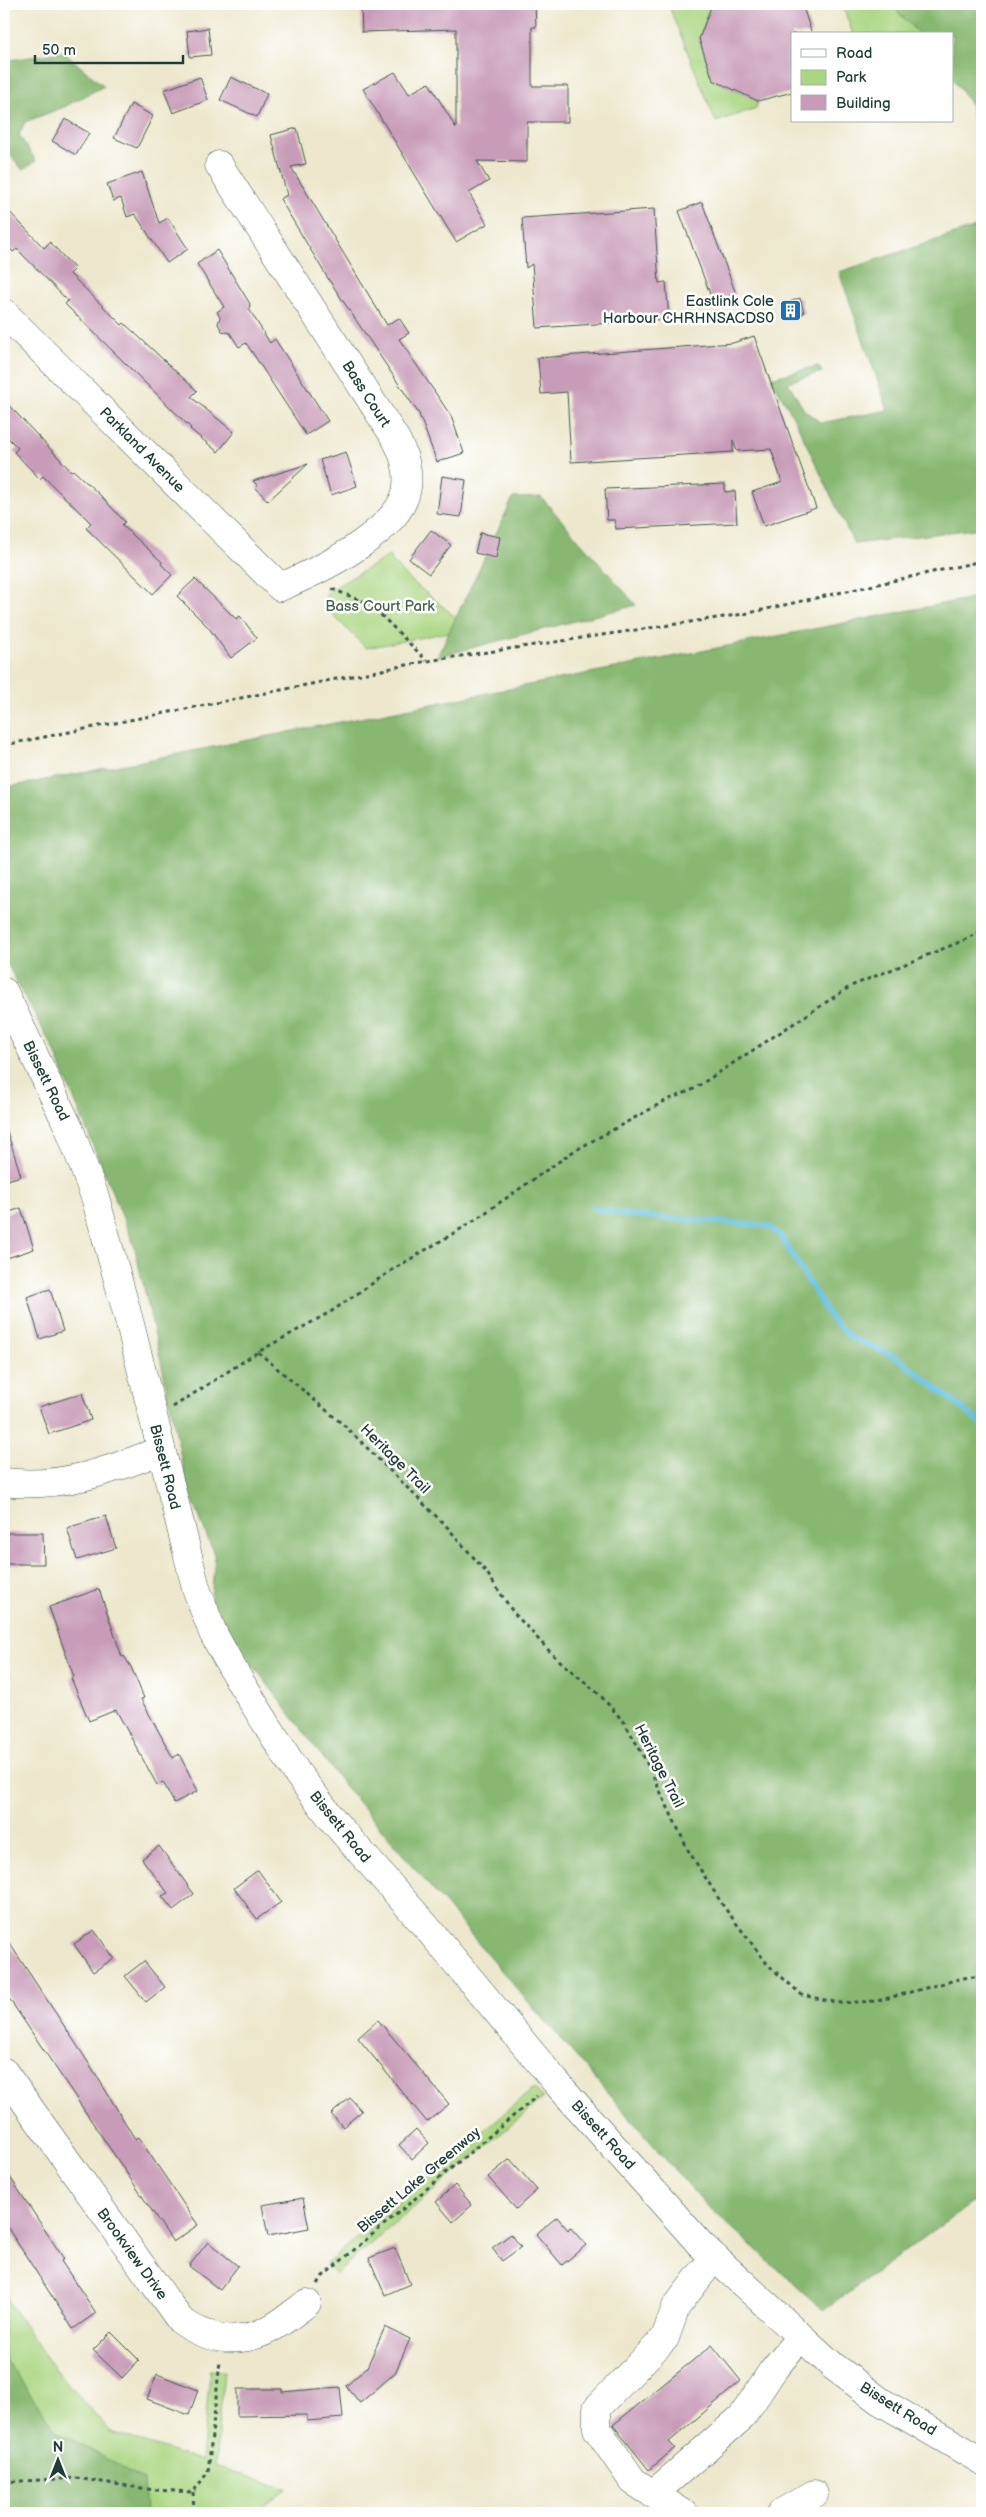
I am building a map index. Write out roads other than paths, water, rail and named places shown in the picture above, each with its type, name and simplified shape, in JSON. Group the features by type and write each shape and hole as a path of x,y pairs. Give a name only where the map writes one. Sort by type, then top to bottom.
{"main road":[{"name":"Bass Court","path":"219,165 396,439 405,462 407,478 405,496 389,524 344,556 292,582"},
{"name":"Parkland Avenue","path":"4,313 292,582"},
{"name":"Bissett Road","path":"4,992 68,1128 95,1197 196,1588 213,1633 253,1706 297,1773 336,1824 423,1923 555,2081 714,2258 833,2366 880,2401 982,2461"},
{"path":"4,1482 26,1484 58,1482 120,1466 161,1450"},
{"name":"Brookview Drive","path":"4,2072 180,2320 198,2332 223,2339 235,2338 268,2330 307,2303"},
{"path":"683,2513 633,2481 597,2429 597,2408 665,2338 676,2308 714,2258"},
{"path":"652,2494 742,2417 773,2370 800,2337"},
{"path":"781,2513 814,2494"}],"waterway":[{"path":"593,1208 626,1215 768,1226 780,1235 830,1317 850,1337 898,1358 982,1424"}],"place":[{"name":"Eastlink Cole Harbour CHRHNSACDS0","path":"790,310"}],"park label":[{"name":"Bass Court Park","path":"380,606"}]}
